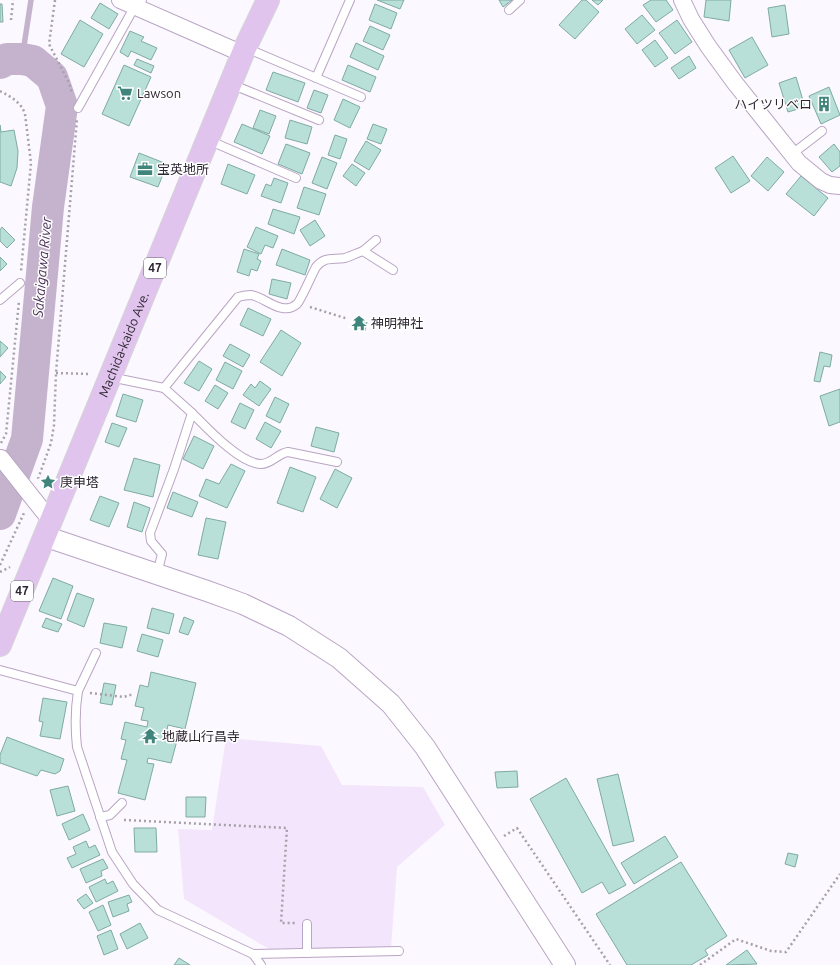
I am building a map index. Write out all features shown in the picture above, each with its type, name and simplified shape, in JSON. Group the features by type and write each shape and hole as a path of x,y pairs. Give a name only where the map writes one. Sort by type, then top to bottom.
{"main road":[{"name":"Machida-kaido Ave.","path":"0,645 47,528 100,376 208,140 244,51 268,0"}],"street":[{"path":"120,0 138,3 244,51"},
{"path":"682,0 691,19 708,46 735,83 799,163 820,181 830,185 840,186"},
{"path":"0,458 31,497 47,528 157,574 229,599 275,619 308,637 339,658 391,704 408,723 425,747 565,965"}],"lane":[{"path":"316,78 350,0"},
{"path":"509,10 520,0"},
{"path":"78,108 138,3"},
{"path":"244,51 316,78 361,97"},
{"path":"231,84 318,120"},
{"path":"792,154 822,130"},
{"path":"208,140 296,178"},
{"path":"164,388 238,298 246,295 252,295 277,307 284,308 298,304 316,267 320,262 344,258 363,251 376,240"},
{"path":"363,251 394,270"},
{"path":"0,300 20,283"},
{"path":"100,376 164,388 234,452 255,463 261,464 272,462 283,453 288,452 337,462"},
{"path":"157,574 162,554 151,541 150,533 174,470 192,413"},
{"path":"96,652 78,691 75,714 77,748 112,852 123,871 133,884 158,910 253,954 400,951"},
{"path":"0,670 78,691"},
{"path":"100,817 110,815 122,803"},
{"path":"307,924 307,953"},
{"path":"253,954 261,965"}],"path":[{"path":"11,20 13,0"},
{"path":"0,565 31,497 51,443 54,425 56,373 78,108 69,83 49,44 55,0"},
{"path":"0,91 19,102 23,108 31,163 6,434 0,445"},
{"path":"298,304 348,319"},
{"path":"56,373 100,376"},
{"path":"99,694 124,697 133,695"},
{"path":"119,820 287,828 281,923 307,924"},
{"path":"489,847 517,828 610,965"},
{"path":"700,965 736,938 771,951 786,952 840,874"}],"shaded area":[{"path":"226,738 321,746 342,785 423,787 445,825 397,867 391,947 269,949 184,899 178,829 212,830"}],"building":[{"path":"377,0 404,0 400,9"},
{"path":"499,0 512,0 503,7"},
{"path":"582,0 586,0 599,12 575,39 559,25"},
{"path":"592,0 603,0 598,5"},
{"path":"651,0 666,0 673,10 656,22 643,5"},
{"path":"706,0 731,0 729,21 704,17"},
{"path":"100,3 118,14 109,29 91,18"},
{"path":"0,4 2,4 3,22 0,22"},
{"path":"375,4 397,13 391,29 369,20"},
{"path":"785,5 789,34 772,37 768,8"},
{"path":"642,15 655,30 637,44 625,29"},
{"path":"80,20 103,34 84,67 61,54"},
{"path":"677,20 692,42 675,54 659,33"},
{"path":"370,26 390,35 383,50 363,41"},
{"path":"130,31 144,37 141,41 157,48 151,60 131,51 128,57 120,52"},
{"path":"752,37 768,65 745,78 729,50"},
{"path":"655,40 668,58 655,67 642,50"},
{"path":"356,43 384,56 378,70 350,57"},
{"path":"689,56 696,68 679,79 671,68"},
{"path":"137,59 154,66 151,73 134,65"},
{"path":"124,65 151,77 129,126 102,114"},
{"path":"348,65 376,77 370,92 342,80"},
{"path":"273,72 305,83 298,102 266,90"},
{"path":"796,77 805,107 788,112 779,83"},
{"name":"ハイツリベロ","path":"829,87 840,115 821,124 809,96"},
{"path":"314,90 328,95 321,113 307,108"},
{"path":"343,99 360,107 350,128 334,120"},
{"path":"260,110 276,116 269,134 253,128"},
{"path":"290,120 312,127 307,144 285,138"},
{"path":"242,124 270,136 262,154 234,142"},
{"path":"373,124 387,129 381,144 367,139"},
{"path":"0,125 1,132 14,130 18,151 17,168 11,186 0,182"},
{"path":"335,135 347,139 340,159 328,155"},
{"path":"366,141 381,150 369,170 354,161"},
{"path":"286,144 310,153 302,174 278,164"},
{"path":"834,144 840,152 840,166 832,172 819,157"},
{"path":"139,153 167,164 158,187 130,177"},
{"path":"733,156 750,181 731,193 715,168"},
{"path":"322,157 337,163 327,189 312,183"},
{"path":"767,157 784,172 768,191 751,176"},
{"path":"228,164 255,175 247,194 221,184"},
{"path":"352,164 365,173 356,186 343,176"},
{"path":"801,176 828,198 814,216 786,194"},
{"path":"274,178 288,183 281,203 261,196 266,184 271,186"},
{"path":"304,187 326,194 319,215 297,208"},
{"path":"273,209 300,217 294,234 268,224"},
{"path":"315,220 325,236 310,246 300,230"},
{"path":"2,227 15,240 7,248 0,241 0,230"},
{"path":"256,227 278,236 273,248 265,245 261,254 247,247"},
{"path":"244,249 259,254 257,259 261,261 257,271 251,269 249,276 237,272"},
{"path":"282,249 310,260 305,275 276,265"},
{"path":"0,257 7,264 0,271"},
{"path":"272,279 291,283 287,299 269,294"},
{"path":"248,308 271,319 263,336 240,325"},
{"path":"358,319 367,322 365,331 355,327"},
{"path":"281,330 301,343 282,376 260,362"},
{"path":"0,341 8,348 0,357"},
{"path":"230,344 250,355 243,367 223,356"},
{"path":"820,352 832,355 830,367 824,366 820,382 814,381"},
{"path":"199,361 212,369 199,391 184,383"},
{"path":"225,362 242,371 233,389 216,380"},
{"path":"0,371 6,377 0,384"},
{"path":"260,381 271,389 259,406 243,395 251,384 255,388"},
{"path":"215,385 228,393 218,409 205,401"},
{"path":"840,389 840,422 829,426 820,396"},
{"path":"123,394 143,400 136,422 116,416"},
{"path":"275,397 289,404 280,423 266,416"},
{"path":"240,403 254,410 245,429 231,422"},
{"path":"265,422 281,431 271,448 256,439"},
{"path":"112,423 127,428 119,447 105,442"},
{"path":"316,427 339,433 334,452 311,446"},
{"path":"194,436 214,446 203,469 183,459"},
{"path":"134,458 160,465 153,497 124,490"},
{"path":"231,464 245,471 227,508 199,496 206,479 219,484"},
{"path":"290,467 316,477 303,512 277,503"},
{"path":"335,469 352,478 337,508 320,499"},
{"path":"173,492 198,502 192,517 167,508"},
{"path":"100,496 119,503 109,527 90,520"},
{"path":"134,502 150,508 142,532 127,527"},
{"path":"206,518 226,522 218,559 198,555"},
{"path":"53,578 73,586 61,619 39,611"},
{"path":"77,593 94,599 84,627 67,620"},
{"path":"152,608 174,614 169,634 147,628"},
{"path":"184,617 194,621 188,635 179,632"},
{"path":"46,618 62,624 58,632 42,627"},
{"path":"104,623 127,627 122,648 100,643"},
{"path":"142,634 163,640 158,657 137,651"},
{"name":"地蔵山行昌寺","path":"151,672 196,683 185,729 168,725 167,730 179,733 171,763 148,758 147,763 154,764 145,800 118,793 127,760 121,759 126,740 121,739 125,722 147,727 148,721 141,720 144,708 135,706 140,685 148,687"},
{"path":"104,683 116,685 112,705 100,703"},
{"path":"43,698 67,702 60,739 40,736 43,722 39,721"},
{"path":"7,737 64,759 60,771 55,774 41,770 37,776 0,763 0,755"},
{"path":"517,771 518,787 497,788 495,772"},
{"path":"618,774 634,841 613,846 597,779"},
{"path":"566,778 626,885 609,894 602,882 582,893 530,799"},
{"path":"68,786 75,811 57,816 50,790"},
{"path":"186,797 206,797 205,817 186,817"},
{"path":"83,814 90,830 69,840 62,824"},
{"path":"134,828 156,828 157,852 135,852"},
{"path":"665,836 678,857 634,884 621,863"},
{"path":"86,841 89,848 95,845 100,855 72,868 67,858 76,854 73,847"},
{"path":"788,853 798,855 795,867 785,864"},
{"path":"103,859 108,868 101,871 102,876 86,883 80,869"},
{"path":"681,862 727,936 705,950 708,955 691,965 627,965 596,914"},
{"path":"105,879 107,884 113,881 118,891 96,902 89,887"},
{"path":"86,894 93,903 84,909 77,900"},
{"path":"129,895 132,902 127,904 129,911 113,917 108,902"},
{"path":"103,905 111,925 98,931 89,912"},
{"path":"140,923 148,938 127,949 120,934"},
{"path":"111,930 118,949 104,955 97,936"},
{"path":"747,950 757,964 726,965"},
{"path":"179,958 190,965 174,965"}],"waterway":[{"path":"22,59 31,0"},
{"name":"Sakaigawa River","path":"0,63 7,59 33,61 52,77 62,106 48,207 27,439 0,514"}],"place":[{"name":"Lawson","path":"125,93"},
{"name":"ハイツリベロ","path":"824,104"},
{"name":"宝英地所","path":"145,169"},
{"name":"神明神社","path":"359,323"},
{"name":"庚申塔","path":"48,482"},
{"name":"地蔵山行昌寺","path":"150,736"}]}
